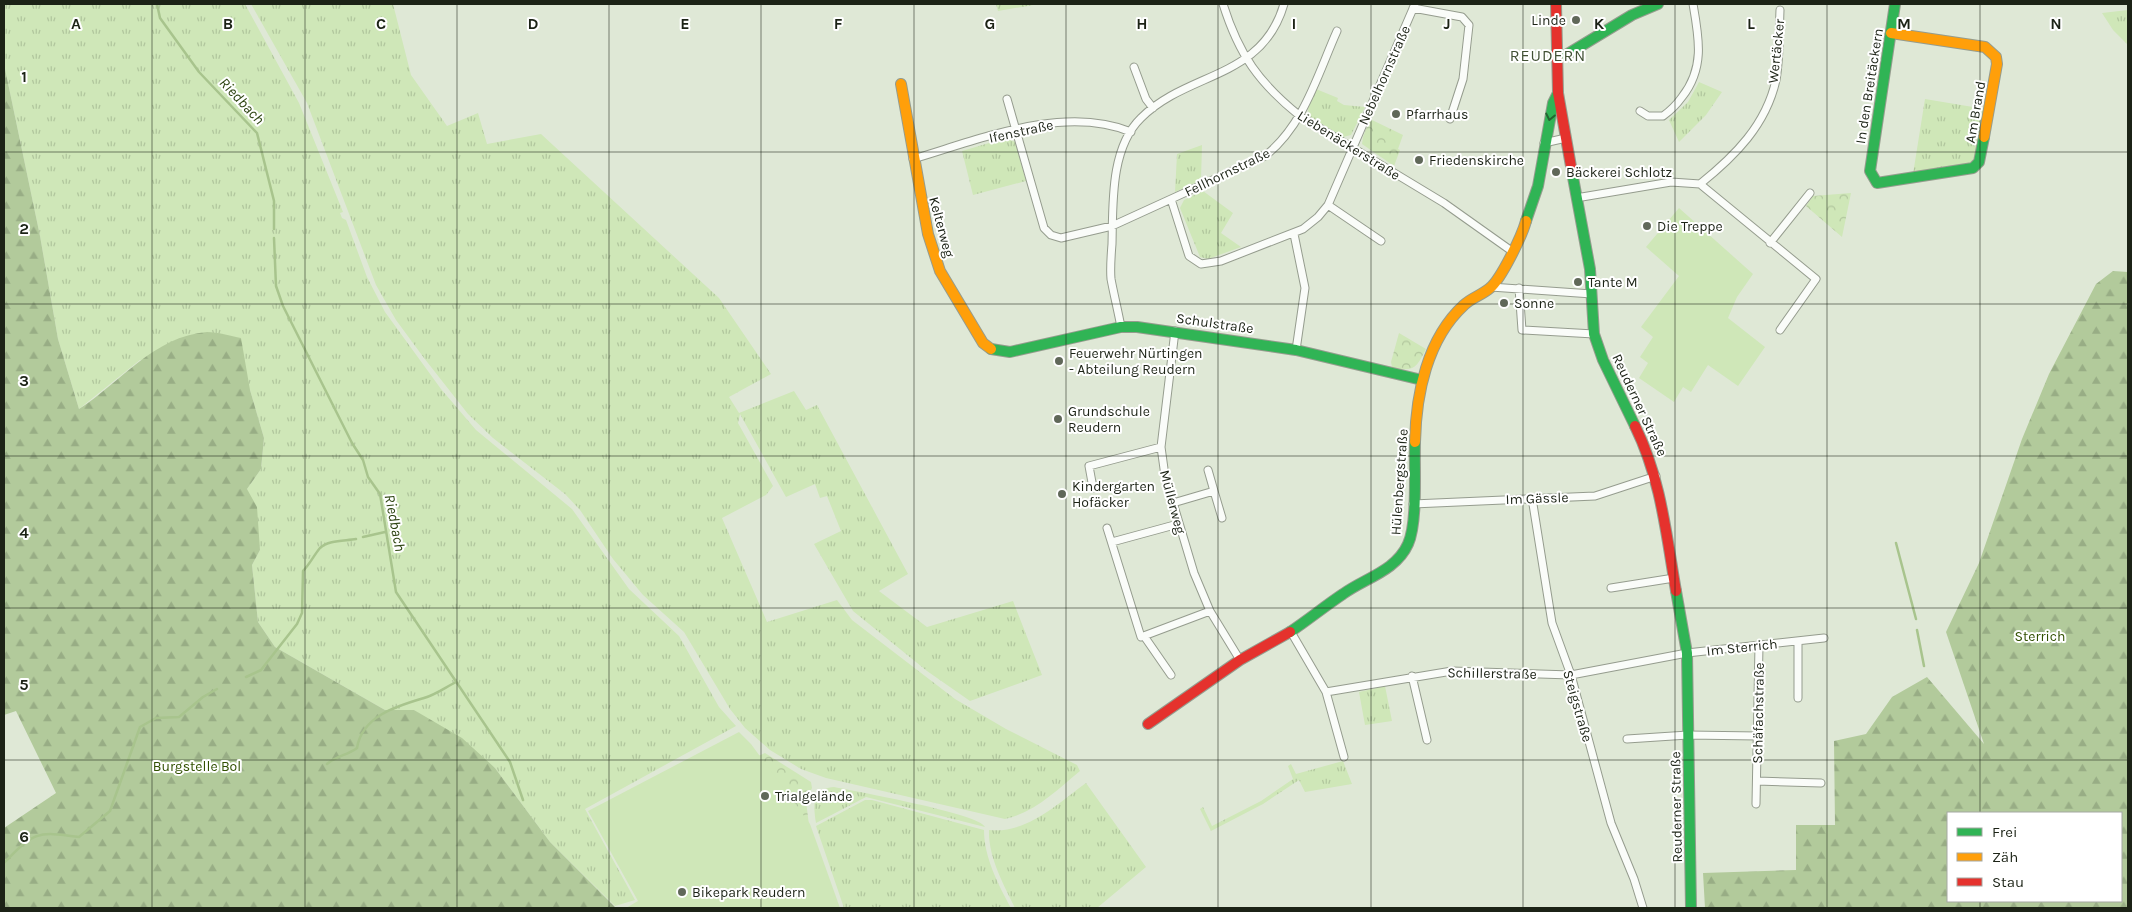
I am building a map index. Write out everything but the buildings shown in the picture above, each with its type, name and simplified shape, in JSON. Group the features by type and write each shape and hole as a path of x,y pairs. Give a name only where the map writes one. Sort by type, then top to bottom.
{"street":[{"name":"Liebenäckerstraße","path":"1223,4 1246,59 1265,85 1300,116 1444,203 1513,252"},
{"path":"1120,327 1111,277 1112,226 1118,170 1123,149 1131,132 1140,119 1153,108 1180,91 1237,66 1246,59 1270,33 1284,4"},
{"name":"Reuderner Straße","path":"1556,4 1558,92 1590,269 1594,334 1603,360 1650,454 1656,476 1687,653 1691,908"},
{"path":"1558,56 1566,55 1626,18 1658,4"},
{"path":"1640,111 1648,116 1666,114 1682,98 1694,80 1700,51 1694,4"},
{"name":"In den Breitäckern","path":"1870,171 1895,4"},
{"path":"1414,6 1462,17 1469,25 1463,79 1450,119"},
{"name":"Nebelhornstraße","path":"1328,205 1414,6"},
{"name":"Wertäcker","path":"1700,184 1729,161 1749,139 1767,106 1776,81 1780,10"},
{"name":"Fellhornstraße","path":"1007,99 1014,129 1044,228 1051,234 1061,238 1112,226 1265,156 1279,145 1300,116 1337,31"},
{"name":"Am Brand","path":"1870,171 1877,183 1886,183 1973,168 1982,154 1997,64 1996,56 1985,47 1891,33"},
{"path":"1134,67 1146,99 1153,108"},
{"name":"Kelterweg","path":"901,84 913,160 928,234 940,271 982,343 990,349 1004,352"},
{"name":"Hülenbergstraße","path":"1148,724 1240,660 1291,632 1344,593 1390,567 1401,557 1409,543 1413,525 1415,436 1422,380 1430,356 1444,330 1464,305 1491,286 1513,252 1534,206 1552,104 1558,92"},
{"name":"Ifenstraße","path":"913,160 1014,129 1086,121 1120,127 1131,132"},
{"path":"1544,143 1566,138"},
{"path":"1576,198 1670,182 1700,184 1816,280 1780,330"},
{"path":"1770,243 1810,193"},
{"path":"1172,199 1189,256 1201,264 1221,261 1294,234 1318,218 1328,205 1381,240"},
{"path":"1294,234 1305,288 1296,350"},
{"path":"1491,286 1592,294"},
{"path":"1519,288 1522,330 1594,334"},
{"name":"Schulstraße","path":"1004,352 1120,327 1174,331 1296,350 1422,380"},
{"name":"Müllerweg","path":"1174,331 1161,447 1165,476 1194,573 1210,611 1240,660"},
{"path":"1093,488 1089,466 1161,447"},
{"path":"1208,470 1222,518"},
{"name":"Im Gässle","path":"1413,504 1594,496 1656,476"},
{"path":"1173,503 1214,491"},
{"name":"Steigstraße","path":"1532,498 1552,624 1571,675 1611,823 1634,879 1643,908"},
{"path":"1112,542 1178,524"},
{"path":"1107,528 1140,637 1210,611"},
{"path":"1611,588 1674,578"},
{"path":"1291,632 1326,692 1344,757"},
{"path":"1144,636 1170,675"},
{"name":"Im Sterrich","path":"1687,653 1824,638"},
{"name":"Im Sterrich","path":"1798,641 1798,698"},
{"name":"Schäfachstraße","path":"1756,804 1759,645"},
{"name":"Schillerstraße","path":"1326,692 1412,676 1452,671 1571,675 1687,653"},
{"path":"1412,676 1427,740"},
{"path":"1628,738 1688,735 1758,736"},
{"name":"Schäfachstraße","path":"1757,781 1821,782"}],"green space":[{"path":"4,4 245,4 299,103 343,212 340,213 342,218 346,220 367,277 385,312 441,389 476,430 572,509 629,589 679,636 719,707 736,726 585,809 635,900 615,906 550,842 495,768 414,710 385,710 275,647 258,622 252,565 260,550 247,489 261,469 264,438 250,390 140,360 79,409 58,339 40,236 4,64"},
{"path":"251,4 393,4 411,75 447,126 478,113 487,144 541,134 719,298 771,374 729,397 739,413 794,391 806,410 817,405 908,574 879,591 927,627 1013,601 1042,675 970,701 927,671 853,611 814,544 841,531 827,496 820,498 815,484 786,497 740,414 738,423 773,486 766,495 722,518 767,622 837,600 852,620 955,699 1006,729 1077,765 1080,771 1054,793 1026,812 1005,819 826,778 801,769 770,750 745,728 730,709 684,632 643,595 613,559 580,510 565,494 493,438 468,414 396,320 376,285 307,103"},
{"path":"996,4 1039,4 998,11"},
{"path":"2128,10 2128,45 2113,30 2102,13"},
{"name":"Burgstelle Bol","path":"4,64 40,236 58,339 79,409 138,362 170,342 188,335 207,332 241,338 250,390 264,438 261,469 247,489 257,507 260,550 252,565 258,622 275,647 385,710 414,710 462,738 495,768 550,842 616,908 4,908 4,828 56,793 16,711 4,715"},
{"path":"1699,82 1722,92 1706,115 1679,142 1669,120 1688,102"},
{"path":"1316,89 1338,98 1337,101 1344,105 1365,107 1351,135 1343,137 1309,116 1308,108"},
{"path":"1925,99 1985,109 1978,152 1970,164 1913,174"},
{"path":"1370,119 1403,135 1394,166 1362,144"},
{"path":"1006,138 1015,142 1026,181 973,195 962,151"},
{"path":"1202,145 1201,180 1175,192 1177,154"},
{"path":"1203,191 1233,213 1221,233 1241,247 1208,259 1200,257 1180,208 1184,200"},
{"path":"1851,193 1842,237 1806,206 1813,196"},
{"path":"1679,208 1753,274 1737,297 1728,318 1765,347 1738,386 1708,365 1691,392 1683,387 1674,402 1639,378 1648,363 1640,357 1653,337 1641,327 1679,276 1646,247"},
{"name":"Sterrich","path":"2113,271 2128,272 2128,908 1705,908 1703,873 1796,870 1796,825 1835,825 1834,741 1866,734 1892,697 1927,677 1984,744 1946,632 1979,563 2022,439 2049,374 2096,284"},
{"path":"1399,333 1426,349 1417,364 1410,369 1392,367 1391,362"},
{"path":"1385,686 1392,721 1365,725 1359,692"},
{"path":"739,732 751,744 810,824 840,908 626,908 638,901 588,811"},
{"path":"765,753 811,782 812,788 806,801 809,825 758,756"},
{"path":"1343,761 1352,784 1305,792 1299,780 1263,804 1211,831 1200,809 1203,807 1212,826 1261,801 1293,779 1288,766 1291,764 1296,774"},
{"path":"1086,783 1146,867 1097,908 1015,908 994,860 989,840 989,830 1003,830 1029,822 1053,808"},
{"path":"834,787 941,810 963,816 985,827 866,797 816,823 814,810 818,795 827,788"},
{"path":"865,800 872,800 984,830 989,860 1011,908 844,908 816,826"}],"waterway":[{"name":"Riedbach","path":"157,4 160,18 199,72 257,133 274,201 274,229"},
{"name":"Riedbach","path":"274,238 276,286 283,306 352,443 363,460 368,477 380,494 396,592 510,762 523,800"},
{"path":"363,537 385,532"},
{"path":"246,677 261,670 297,624 302,613 303,571 320,548 323,545 337,541 356,539"},
{"path":"1896,543 1916,619"},
{"path":"1917,630 1924,666"},
{"path":"327,764 357,748 360,737 366,728 382,714 432,695 456,682"},
{"path":"4,863 22,845 37,836 53,834 79,837 110,811 140,727 156,718 179,717 203,697 217,689"}],"traffic: fast":[{"path":"1558,57 1566,55 1632,15 1658,4"},
{"path":"1895,4 1870,171 1877,183 1973,168 1979,162 1984,137"},
{"path":"1526,221 1538,186 1553,103 1558,93"},
{"path":"1572,172 1590,269 1594,334 1603,360 1635,426"},
{"path":"991,349 1010,352 1121,327 1137,327 1296,350 1422,380"},
{"path":"1290,632 1352,588 1388,567 1403,553 1408,544 1413,522 1415,442"},
{"path":"1676,591 1687,653 1691,908"}],"traffic: slow":[{"path":"1891,33 1985,47 1996,57 1997,64 1984,137"},
{"path":"901,84 928,234 940,271 983,343 991,349"},
{"path":"1415,442 1421,387 1432,351 1451,319 1467,303 1495,283 1511,257 1526,221"}],"traffic: jam":[{"path":"1556,4 1558,93 1572,172"},
{"path":"1635,426 1644,446 1657,486 1676,591"},
{"path":"1148,724 1240,660 1290,632"}],"place":[{"name":"Linde","path":"1576,20"},
{"name":"Pfarrhaus","path":"1396,114"},
{"name":"Friedenskirche","path":"1419,160"},
{"name":"Bäckerei Schlotz","path":"1556,172"},
{"name":"Die Treppe","path":"1647,226"},
{"name":"Tante M","path":"1578,282"},
{"name":"Sonne","path":"1504,303"},
{"name":"Feuerwehr Nürtingen - Abteilung Reudern","path":"1059,361"},
{"name":"Grundschule Reudern","path":"1058,419"},
{"name":"Kindergarten Hofäcker","path":"1062,494"},
{"name":"Trialgelände","path":"765,796"},
{"name":"Bikepark Reudern","path":"682,892"}],"district":[{"name":"REUDERN","path":"1548,55"}]}
